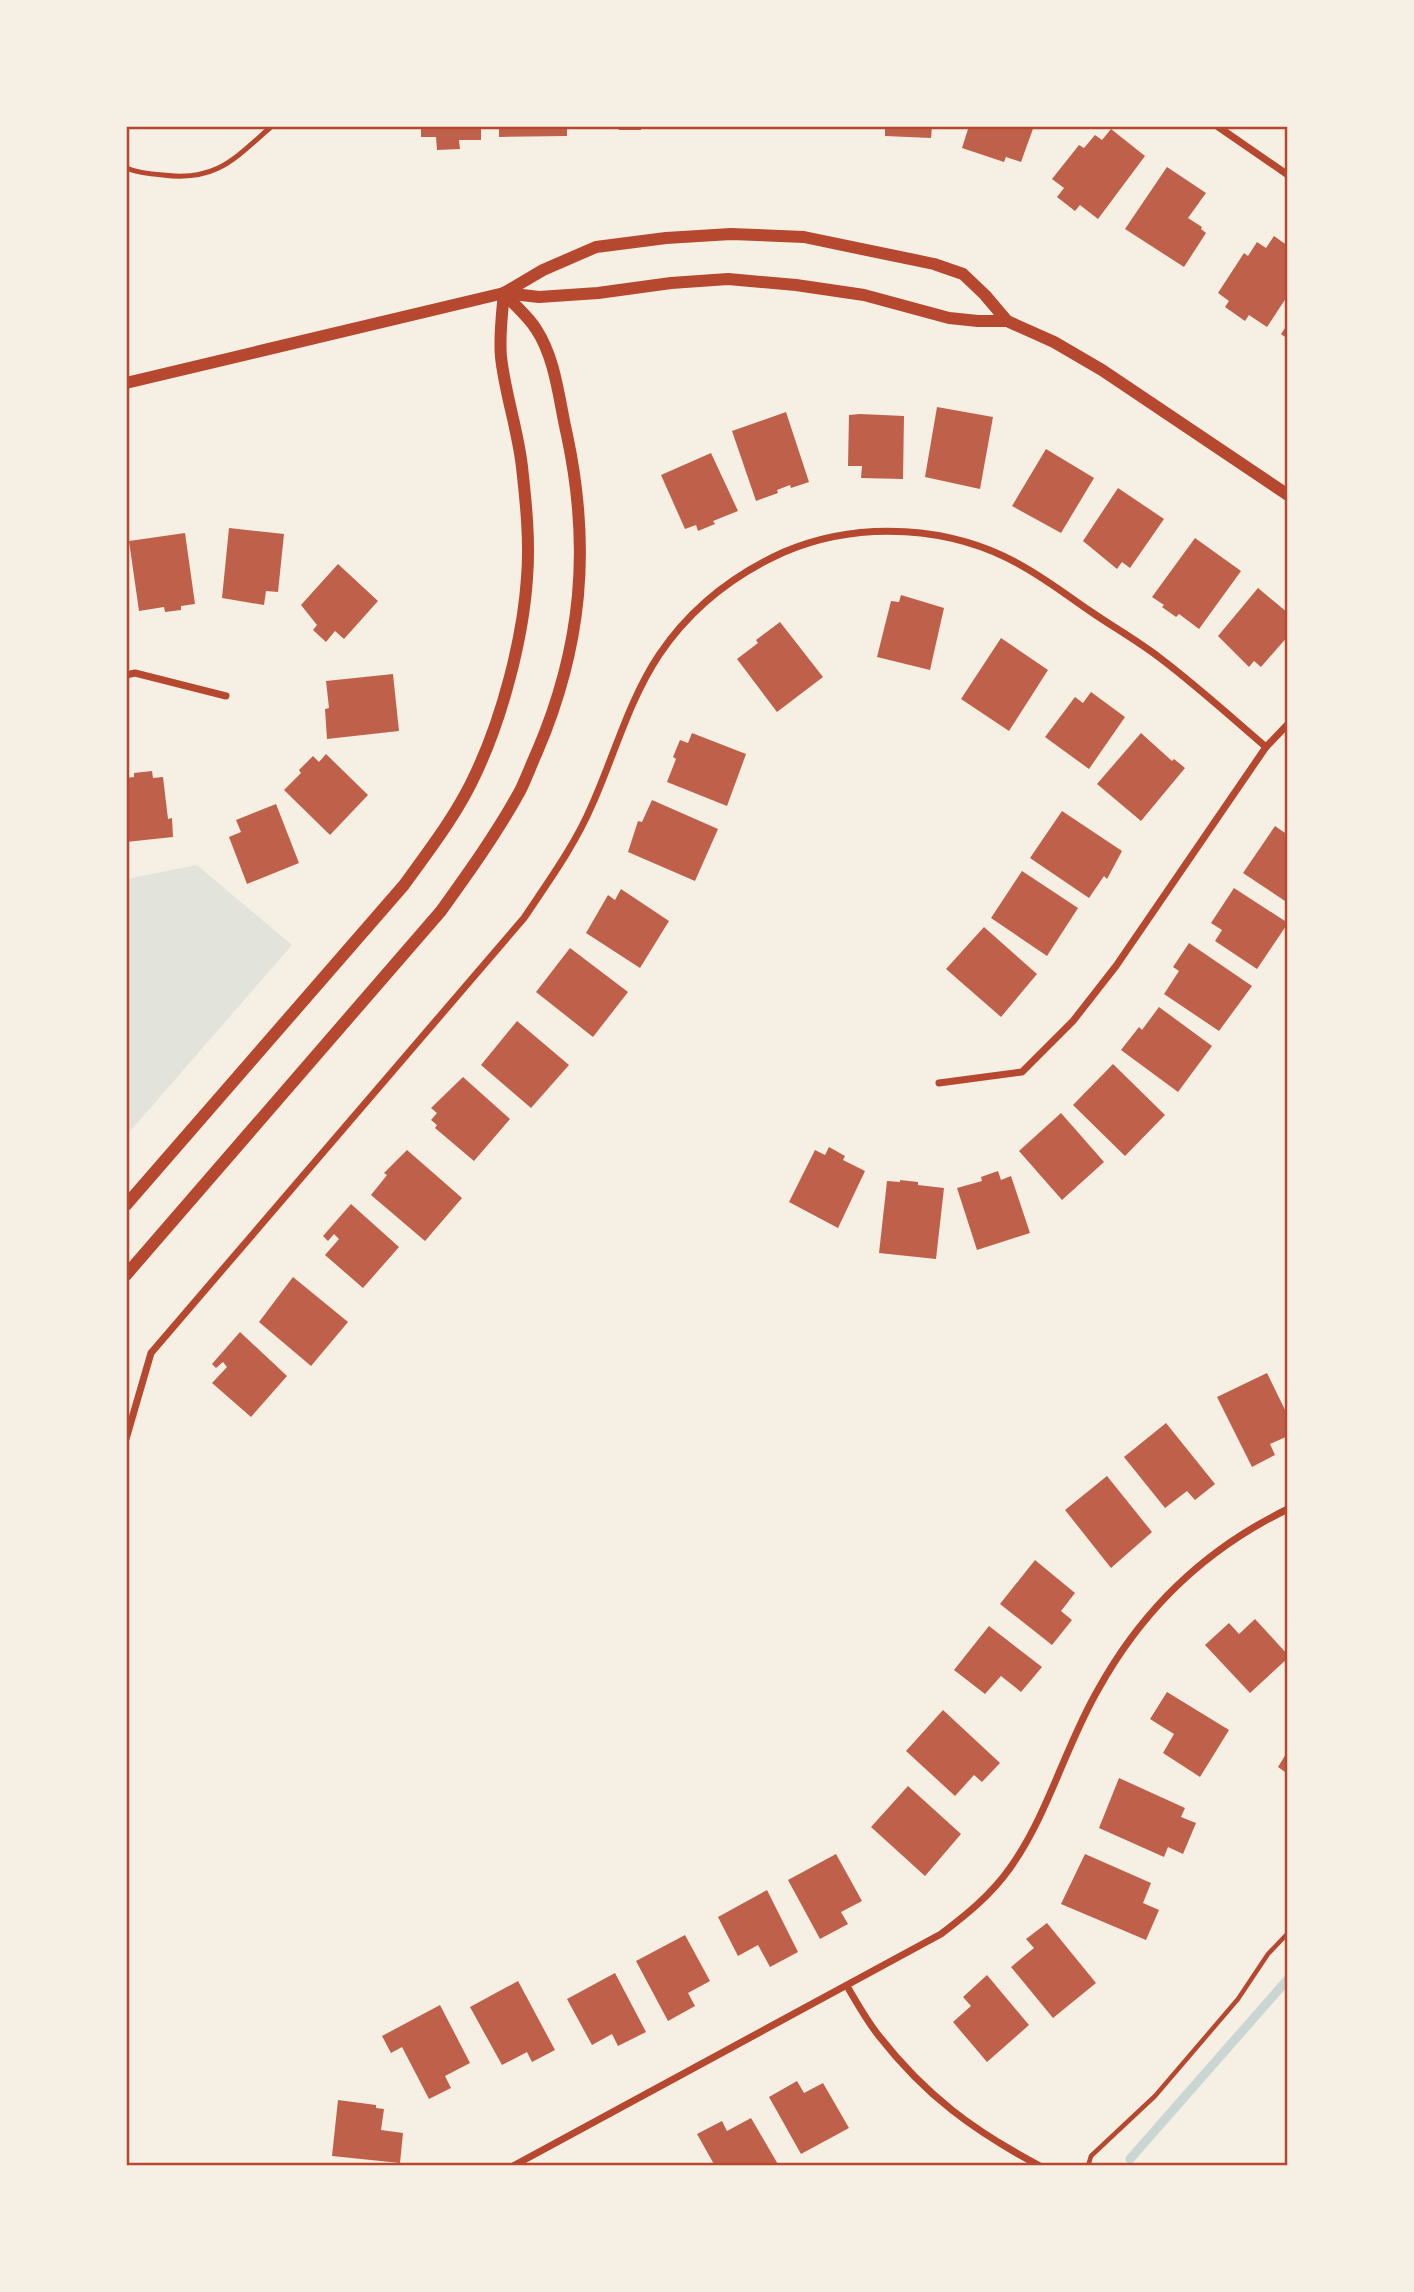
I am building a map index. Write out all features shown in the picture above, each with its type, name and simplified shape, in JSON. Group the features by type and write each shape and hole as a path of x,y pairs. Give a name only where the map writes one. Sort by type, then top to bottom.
{"street":[{"path":"1217,126 1288,175"},
{"path":"126,383 504,293 543,270 596,247 666,238 731,234 804,237 934,264 963,274 1007,321"},
{"path":"504,293 539,297 728,279 864,295 949,318 1007,321 1054,342 1102,370 1288,495"},
{"path":"126,1205 404,885 439,837 476,773 502,703 516,647 527,578 527,513 521,456 501,358 500,334 504,293"},
{"path":"126,1275 441,911 475,864 520,790 549,723 570,660 580,597 579,523 571,455 551,361 536,328 504,293"},
{"path":"126,1439 151,1353 524,918 561,864 591,808 638,692 659,656 686,620 719,589 759,564 797,547 830,538 887,531 932,534 978,546 1023,566 1159,657 1266,747"},
{"path":"126,675 135,674 226,696"},
{"path":"939,1083 1023,1072 1073,1021 1116,966 1266,747 1288,724"},
{"path":"513,2166 941,1934 978,1905 1009,1870 1034,1830 1097,1690 1125,1645 1156,1605 1195,1569 1236,1538 1288,1509"},
{"path":"847,1986 877,2034 935,2097 996,2143 1040,2166"}],"lane":[{"path":"126,168 134,172 169,176 205,175 230,163 272,126"}],"path":[{"path":"1088,2166 1091,2156 1164,2086 1238,1998 1268,1954 1288,1933"}],"shaded area":[{"path":"197,865 292,945 126,1136 126,879"}],"building":[{"path":"421,126 481,126 481,140 459,140 460,149 437,150 436,137 421,137"},
{"path":"499,126 567,126 567,136 499,137"},
{"path":"618,126 642,126 641,130 619,130"},
{"path":"885,126 932,126 931,138 885,136"},
{"path":"969,126 1034,126 1021,162 1006,157 1004,162 962,148"},
{"path":"1111,129 1145,156 1098,219 1080,205 1075,211 1057,197 1064,188 1052,179 1079,145 1084,148 1095,135 1102,140"},
{"path":"1167,167 1206,193 1188,218 1206,233 1184,267 1125,229"},
{"path":"1274,236 1288,246 1288,295 1267,327 1249,315 1245,321 1225,307 1229,301 1218,293 1244,253 1248,256 1257,242 1266,248"},
{"path":"1288,324 1288,339 1281,334"},
{"path":"937,407 993,417 980,489 925,477"},
{"path":"786,412 809,482 791,488 790,485 777,490 778,493 756,501 732,431"},
{"path":"849,415 904,416 903,479 861,478 862,466 848,466"},
{"path":"1046,449 1094,478 1061,533 1012,506"},
{"path":"711,453 738,511 713,521 715,524 698,531 696,525 685,529 661,475"},
{"path":"1118,488 1164,519 1130,568 1122,562 1117,569 1083,541"},
{"path":"229,528 284,534 278,592 266,591 264,605 222,598"},
{"path":"185,533 195,604 181,606 181,610 165,612 164,607 139,611 129,541"},
{"path":"1195,538 1241,571 1199,629 1179,614 1176,617 1152,597"},
{"path":"338,564 378,601 344,639 335,631 326,642 313,630 317,625 301,605"},
{"path":"1258,588 1288,613 1288,636 1261,667 1254,661 1249,667 1218,636"},
{"path":"901,595 944,608 930,670 877,657 891,601 899,602"},
{"path":"780,622 823,677 777,712 737,659"},
{"path":"1001,638 1048,670 1009,731 961,699"},
{"path":"393,674 399,731 327,739 325,709 329,708 326,681"},
{"path":"1091,692 1125,717 1089,769 1045,737 1075,697 1083,703"},
{"path":"692,733 746,754 727,806 667,782 680,740 688,743"},
{"path":"1141,733 1172,761 1174,759 1185,768 1141,821 1097,784"},
{"path":"326,754 368,795 330,835 284,790 313,756 319,762"},
{"path":"152,771 153,778 163,777 168,819 172,818 173,837 126,842 126,778 134,777 134,773"},
{"path":"652,800 718,829 695,881 628,852 638,821 642,822"},
{"path":"276,804 299,863 247,884 229,837 241,832 236,820"},
{"path":"1062,811 1122,851 1107,879 1104,876 1089,898 1030,858"},
{"path":"1275,826 1288,835 1288,903 1243,873"},
{"path":"1022,871 1078,908 1047,956 991,918"},
{"path":"1234,888 1288,923 1257,969 1215,941 1222,930 1211,923"},
{"path":"621,889 669,921 640,968 586,933 608,895 615,900"},
{"path":"984,927 1037,974 1001,1017 946,969"},
{"path":"1189,943 1252,986 1219,1031 1164,994 1179,971 1173,967"},
{"path":"570,948 628,992 593,1037 536,992"},
{"path":"1159,1007 1212,1046 1178,1092 1121,1050 1139,1027 1142,1030"},
{"path":"517,1021 569,1065 531,1108 481,1065"},
{"path":"1113,1064 1165,1115 1125,1156 1073,1105"},
{"path":"463,1077 510,1119 474,1161 435,1128 437,1125 431,1120 437,1113 431,1108"},
{"path":"1061,1113 1104,1162 1062,1200 1019,1151"},
{"path":"829,1147 845,1156 843,1160 865,1171 838,1228 789,1202 815,1150 825,1155"},
{"path":"407,1150 462,1198 425,1241 371,1195 387,1175 384,1173"},
{"path":"998,1171 1001,1180 1011,1176 1030,1233 977,1250 957,1188 982,1181 981,1177"},
{"path":"900,1180 944,1188 936,1259 879,1253 887,1181"},
{"path":"351,1204 399,1247 363,1288 325,1255 339,1239 334,1234 328,1241 323,1236"},
{"path":"293,1277 348,1322 311,1366 259,1322"},
{"path":"240,1332 287,1376 251,1417 212,1383 227,1367 223,1362 216,1368 212,1364"},
{"path":"1267,1373 1288,1416 1288,1436 1270,1444 1275,1455 1252,1467 1217,1397"},
{"path":"1166,1423 1215,1484 1195,1500 1187,1491 1165,1508 1124,1457"},
{"path":"1107,1476 1152,1532 1111,1568 1065,1510"},
{"path":"1035,1560 1075,1593 1061,1611 1072,1620 1052,1645 1000,1604"},
{"path":"1255,1619 1288,1658 1250,1693 1205,1645 1229,1623 1239,1634"},
{"path":"989,1626 1042,1667 1021,1692 1001,1676 985,1694 954,1670"},
{"path":"1167,1692 1229,1730 1200,1777 1163,1753 1174,1734 1150,1719"},
{"path":"943,1710 1000,1763 982,1782 974,1775 955,1796 906,1751"},
{"path":"1286,1754 1288,1755 1288,1774 1278,1767"},
{"path":"1119,1778 1185,1808 1181,1817 1196,1823 1183,1854 1168,1847 1164,1857 1099,1828"},
{"path":"908,1786 961,1834 925,1876 871,1827"},
{"path":"836,1854 862,1901 841,1912 848,1924 820,1939 788,1880"},
{"path":"1085,1854 1151,1883 1143,1903 1159,1910 1146,1940 1061,1904"},
{"path":"767,1890 798,1952 770,1967 758,1945 738,1956 718,1917"},
{"path":"1047,1923 1096,1983 1053,2018 1011,1967 1034,1948 1026,1939"},
{"path":"685,1935 710,1981 688,1993 695,2006 668,2021 636,1961"},
{"path":"615,1973 646,2032 618,2046 612,2034 592,2045 567,1999"},
{"path":"987,1975 1029,2025 987,2062 953,2022 971,2006 963,1997"},
{"path":"518,1981 555,2050 532,2062 527,2052 502,2065 470,2007"},
{"path":"440,2005 470,2063 445,2076 451,2088 429,2099 402,2047 391,2053 382,2036"},
{"path":"797,2081 804,2093 823,2083 849,2128 801,2154 769,2097"},
{"path":"338,2100 376,2105 376,2108 384,2109 381,2130 403,2133 400,2163 332,2156"},
{"path":"751,2118 779,2166 715,2166 697,2134 722,2121 727,2131"}],"waterway":[{"path":"1130,2159 1288,1979"}]}
